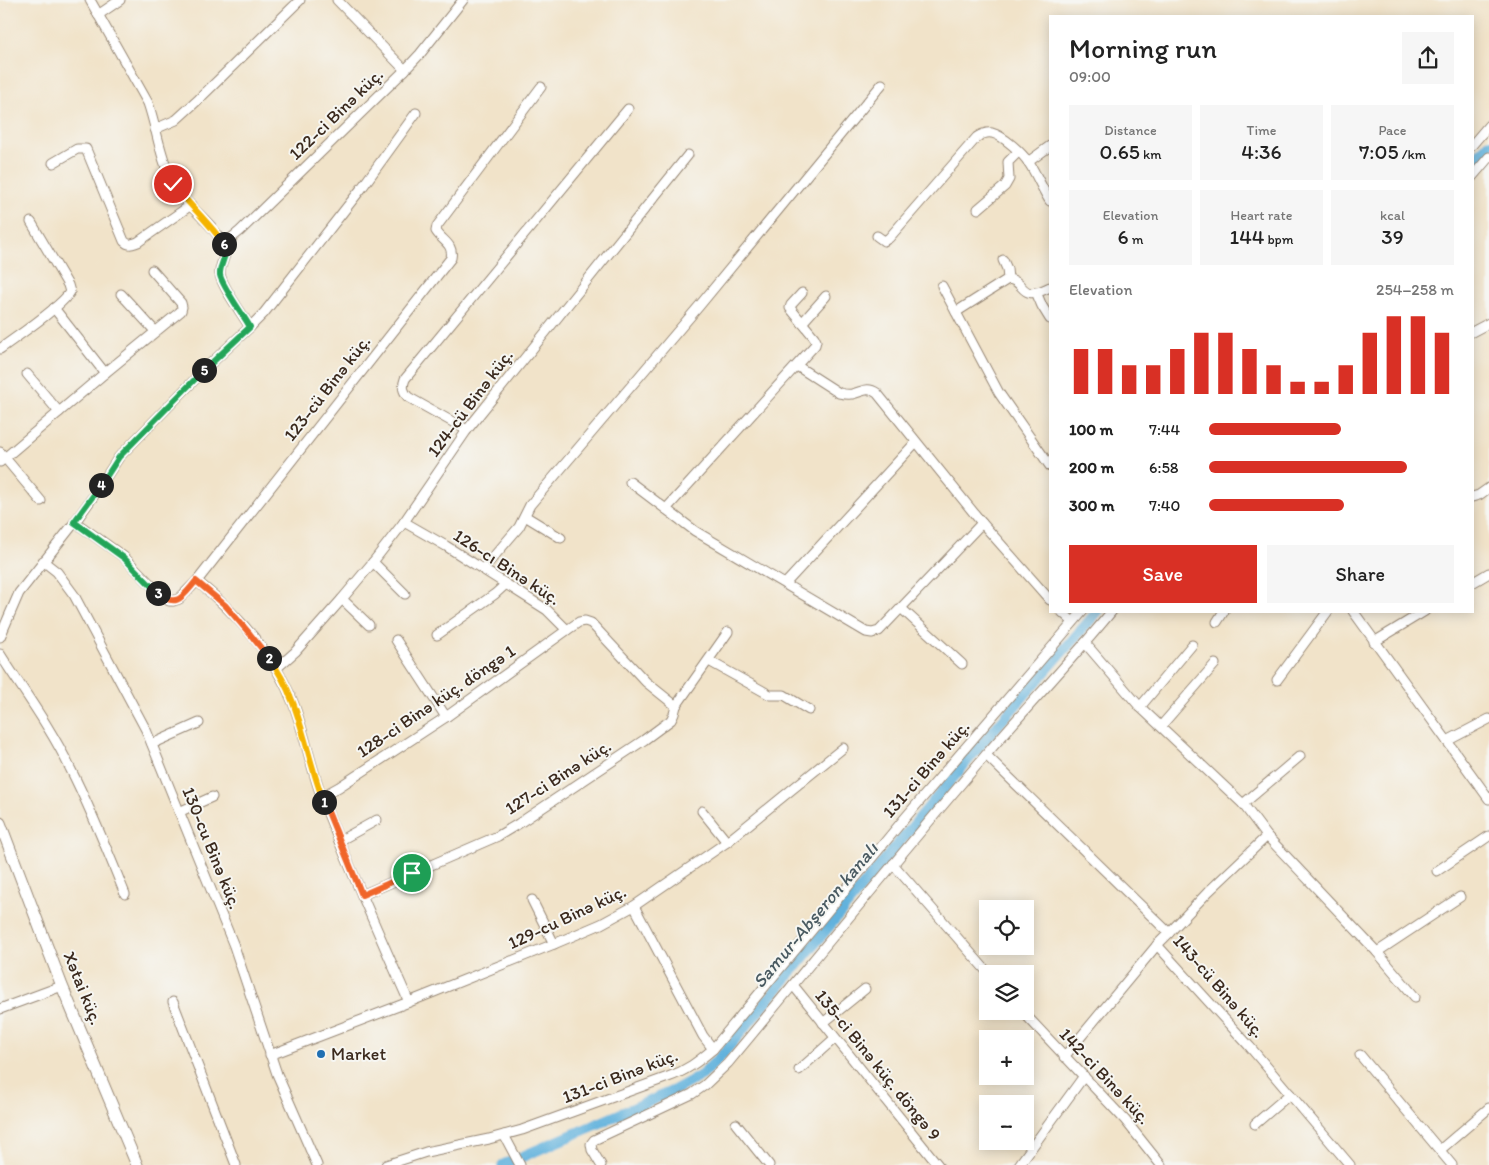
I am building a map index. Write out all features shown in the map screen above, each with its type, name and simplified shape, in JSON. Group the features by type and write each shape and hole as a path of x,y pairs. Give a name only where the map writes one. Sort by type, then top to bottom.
{"street":[{"path":"90,0 148,103 161,151 173,184 224,244 226,253 220,270 222,281 250,327"},
{"path":"98,15 120,0"},
{"path":"156,130 169,124 188,109 300,0"},
{"path":"337,0 405,70"},
{"name":"122-ci Binə küç.","path":"224,244 240,231 405,70 463,0"},
{"path":"483,569 520,526 530,505 700,305 882,84"},
{"name":"123-cü Binə küç.","path":"74,522 124,558 169,601 179,599 196,581 451,258 450,246 436,231 438,226 541,87"},
{"path":"467,430 408,397 404,392 403,385 405,379 628,109"},
{"path":"0,637 19,593 95,494 126,448 264,313 361,189 416,113"},
{"path":"1474,143 1489,125"},
{"path":"877,236 884,241 889,238 978,137 986,133 993,133 1000,137 1028,162 1049,199"},
{"path":"1028,162 1049,147"},
{"path":"53,163 77,149 86,149 124,241 127,244 138,242 191,205"},
{"path":"978,208 1006,186 1009,179 1008,162 1018,152"},
{"name":"124-cü Binə küç.","path":"277,668 295,652 373,562 404,522 467,430 688,156"},
{"path":"1474,175 1489,157"},
{"path":"0,349 54,308 70,292 31,222"},
{"path":"1003,260 1007,269 1008,279"},
{"path":"41,501 2,457 181,311 181,303 152,270"},
{"path":"956,312 1008,279 1015,281 1026,291 1036,292 1049,287"},
{"path":"942,286 999,393 1049,465"},
{"path":"1036,292 1049,317"},
{"path":"666,509 815,345 814,337 790,308 802,293"},
{"path":"121,294 155,331"},
{"path":"802,323 826,296"},
{"path":"54,308 105,373"},
{"path":"1474,331 1489,323"},
{"path":"797,366 839,393 854,394 866,389 872,389 877,393 982,523 1049,599"},
{"path":"27,374 59,412"},
{"path":"785,584 916,442"},
{"path":"630,482 695,532 866,632 872,633 879,631 902,609 982,523"},
{"path":"1474,496 1489,488"},
{"path":"525,516 561,538"},
{"name":"126-cı Binə küç.","path":"404,522 446,546 547,610 567,630 585,620 591,623 646,682 676,706"},
{"name":"130-cu Binə küç.","path":"44,561 56,572 74,595 106,657 135,707 152,744 234,946 270,1055 317,1165"},
{"path":"373,562 405,594"},
{"path":"1474,582 1489,573"},
{"path":"196,581 236,616 277,668 285,683 294,705 321,797 409,1002"},
{"path":"437,634 490,598 506,584"},
{"path":"342,599 369,625"},
{"path":"902,609 962,664"},
{"path":"1063,613 1073,622"},
{"name":"131-ci Binə küç.","path":"386,1165 426,1152 504,1135 690,1068 713,1049 894,832 1081,613"},
{"path":"602,1165 592,1150 591,1144 594,1140 666,1108 692,1094 705,1085 728,1063 892,864 1110,613"},
{"path":"1217,622 1223,613"},
{"path":"1277,680 1327,613"},
{"path":"1353,613 1447,741 1485,785 1489,798"},
{"path":"1374,642 1422,613"},
{"name":"128-ci Binə küç. döngə 1","path":"321,797 446,717 567,630"},
{"name":"127-ci Binə küç.","path":"362,895 481,843 518,824 644,740 671,720 676,706 728,632"},
{"path":"396,640 446,717"},
{"path":"1085,643 1140,707 1243,804 1267,836 1377,952 1415,997"},
{"path":"1140,707 1192,645"},
{"path":"0,654 42,718 70,767 126,894"},
{"path":"709,661 770,695 784,695 809,710"},
{"path":"1161,726 1215,664"},
{"path":"1447,741 1489,719"},
{"path":"152,744 199,723"},
{"name":"129-cu Binə küç.","path":"270,1055 409,1002 601,924 634,906 727,842 843,748"},
{"name":"143-cü Binə küç.","path":"986,755 1169,933 1158,945 1250,1047 1350,1165"},
{"path":"1243,804 1300,756"},
{"path":"179,812 212,797"},
{"path":"702,811 727,842"},
{"path":"339,841 377,820"},
{"name":"Xətai küç.","path":"0,823 62,986 137,1165"},
{"path":"1169,933 1209,891 1267,836"},
{"path":"1437,871 1489,836"},
{"path":"892,864 980,965"},
{"path":"1377,952 1460,897"},
{"path":"532,900 554,944"},
{"path":"634,906 703,1036 713,1049"},
{"path":"1064,1057 1158,945"},
{"name":"135-ci Binə küç. döngə 9","path":"793,985 938,1165"},
{"path":"0,1009 62,986"},
{"path":"823,1023 865,989"},
{"path":"173,1002 236,1165"},
{"name":"142-ci Binə küç.","path":"1030,1020 1125,1120 1161,1165"},
{"path":"799,1070 835,1038"},
{"path":"1360,1055 1452,1165"},
{"path":"1019,1165 1084,1076"},
{"path":"1255,1124 1290,1094"},
{"path":"1440,1150 1489,1108"},
{"path":"736,1124 769,1165"},
{"path":"504,1135 520,1165"}],"waterway":[{"name":"Samur-Abşeron kanalı","path":"1474,161 1489,144"},
{"name":"Samur-Abşeron kanalı","path":"503,1165 673,1091 702,1075 721,1056 978,748 1096,613"}],"place":[{"name":"Market","path":"321,1054"}],"route":[{"path":"173,184 224,244 226,253 220,275 250,327 126,448 74,522 124,558 169,601 179,599 196,581 236,616 277,668 285,683 299,720 321,797 362,895 412,873"}]}
